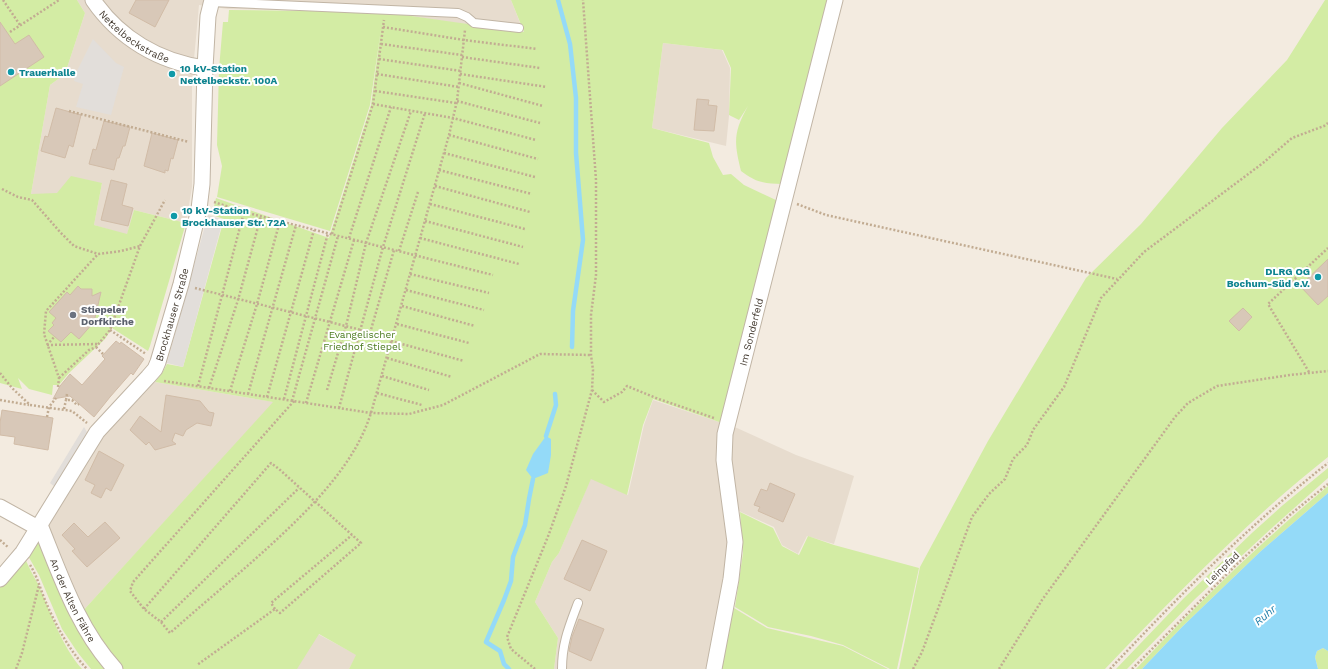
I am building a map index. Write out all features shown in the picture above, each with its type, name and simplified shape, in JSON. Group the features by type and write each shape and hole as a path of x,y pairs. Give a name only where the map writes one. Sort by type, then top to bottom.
{"street":[{"name":"Nettelbeckstraße","path":"93,0 109,21 137,44 168,60 187,66 205,68"},
{"name":"Im Sonderfeld","path":"714,669 731,579 735,542 724,460 725,434 835,0"},
{"name":"Brockhauser Straße","path":"0,579 19,556 39,527 97,432 148,378 158,362 190,248 201,198 205,68 208,16 212,1"},
{"path":"0,507 39,527"},
{"name":"An der Alten Fähre","path":"39,527 68,593 87,630 104,657 115,669"}],"lane":[{"path":"212,1 458,14 467,17 474,23 519,28"},
{"path":"562,669 562,655 565,635 578,603"}],"path":[{"path":"3,0 20,25"},
{"path":"10,32 59,0"},
{"path":"535,669 511,649 507,637 549,534 566,486 592,390 593,370 591,355 591,315 596,275 596,180 583,0"},
{"path":"284,399 330,234 373,104 385,10"},
{"path":"338,236 293,401 133,582 130,591 144,609 161,622 170,633 234,578 315,502 333,482 348,461 362,436 371,413 382,376 449,135 457,102 467,17"},
{"path":"383,27 464,40 538,49"},
{"path":"381,44 540,68"},
{"path":"379,59 547,87"},
{"path":"377,74 459,87"},
{"path":"459,83 543,106"},
{"path":"375,91 457,102 540,123"},
{"path":"373,104 453,118 536,140"},
{"path":"348,238 391,108"},
{"path":"69,111 203,146"},
{"path":"328,390 346,326 366,243 411,111"},
{"path":"339,408 383,247 425,113"},
{"path":"913,669 922,652 972,517 989,494 1005,479 1013,459 1027,445 1033,430 1064,386 1101,298 1144,252 1264,163 1292,138 1324,126 1328,123"},
{"path":"449,135 538,159"},
{"path":"444,153 535,177"},
{"path":"439,170 532,194"},
{"path":"435,186 530,212"},
{"path":"2,189 18,197 32,200 74,246 98,254 121,251 140,246"},
{"path":"399,251 418,192"},
{"path":"785,197 801,207 826,216 1118,280"},
{"path":"59,378 89,350 96,347 110,330 140,246 165,200"},
{"path":"430,204 525,229"},
{"path":"222,205 244,212 493,275"},
{"path":"198,386 244,212"},
{"path":"209,388 238,300 261,216"},
{"path":"230,391 257,304 280,221"},
{"path":"425,221 523,247"},
{"path":"248,394 296,225"},
{"path":"267,397 314,230"},
{"path":"420,238 519,264"},
{"path":"306,403 354,240"},
{"path":"1309,372 1268,304 1328,248"},
{"path":"370,332 394,250"},
{"path":"58,387 59,378 44,334 46,312 98,254"},
{"path":"410,274 489,292"},
{"path":"406,290 484,310"},
{"path":"207,292 370,332 464,361"},
{"path":"402,306 474,326"},
{"path":"397,324 469,343"},
{"path":"110,330 131,344"},
{"path":"47,345 55,336"},
{"path":"47,345 99,344"},
{"path":"96,347 103,354"},
{"path":"148,378 371,413 409,414 442,405 540,354 591,355"},
{"path":"387,358 452,377"},
{"path":"999,669 1042,600 1175,417 1188,403 1217,386 1309,372 1328,371"},
{"path":"0,373 12,388 30,405"},
{"path":"382,376 429,390"},
{"path":"592,390 604,402 622,392 627,386 656,398 728,422"},
{"path":"377,393 422,405"},
{"path":"64,409 67,394"},
{"path":"47,417 49,407 56,398"},
{"path":"0,400 64,409 72,411 80,418"},
{"path":"66,400 72,400 77,405 79,404"},
{"path":"1110,669 1167,609 1235,544 1277,505 1328,463"},
{"path":"144,609 271,464 279,469 361,543 280,613 275,609 271,603 352,535"},
{"name":"Leinpfad","path":"1132,669 1237,564 1292,513 1328,484"},
{"path":"161,622 299,488"},
{"path":"19,556 24,555 60,630 76,657 87,669"},
{"path":"16,669 22,654 39,584"},
{"path":"197,666 275,609"}],"shaded area":[{"path":"77,0 511,0 524,33 383,12 228,9 199,5 192,81 192,187 186,223 134,210 127,235 94,225 102,183 57,194 31,194 50,85 65,74 85,13"},
{"path":"93,39 116,63 124,67 111,115 76,107 83,84 74,81 76,73"},
{"path":"663,43 722,50 730,68 729,116 726,146 652,128"},
{"path":"208,215 223,220 183,367 167,363"},
{"path":"155,382 274,402 81,613 45,523 104,436"},
{"path":"653,400 737,428 796,455 854,476 834,544 807,536 798,554 782,545 774,527 739,511 709,669 554,669 558,638 535,602 552,562 559,553 591,478 628,495 644,425"},
{"path":"84,427 87,432 55,487 50,483"},
{"path":"316,633 357,655 349,669 294,669"}],"green space":[{"path":"0,0 77,0 85,13 65,74 50,85 31,194 57,193 71,176 102,183 94,225 127,234 134,210 186,223 148,351 112,328 105,339 69,373 59,385 53,385 52,395 29,389 18,378 22,389 0,383"},
{"name":"Evangelischer Friedhof Stiepel","path":"511,0 830,0 782,184 760,182 741,171 736,138 743,115 748,106 739,120 729,115 731,68 723,50 663,43 652,128 709,143 713,157 723,175 731,174 744,185 778,201 722,423 653,399 643,425 627,495 591,479 559,553 552,562 535,602 558,638 554,669 349,669 356,655 319,634 297,669 119,669 81,613 273,402 155,382 167,364 183,367 224,219 212,215 216,198 329,238 371,105 381,29 370,105 330,231 217,197 222,166 217,145 219,69 223,22 228,22 229,10 383,12 524,32"},
{"path":"1325,0 1328,0 1328,457 1298,481 1213,559 1105,669 899,669 920,567 988,441 1086,278 1141,224 1222,128 1287,60"},
{"path":"1328,468 1328,478 1195,599 1127,669 1116,669 1184,598 1253,532"},
{"path":"1328,486 1328,493 1261,551 1183,626 1142,669 1136,669 1229,575"},
{"path":"740,512 773,528 782,546 799,555 808,536 834,545 919,568 897,669 890,669 843,645 811,636 768,627 735,607 743,553"},
{"path":"42,537 112,669 91,669 62,629 39,575 27,554"},
{"path":"24,556 62,639 82,669 0,669 0,584"},
{"path":"734,608 767,628 843,646 888,669 720,669"},
{"path":"1323,648 1328,651 1328,669 1318,669 1315,657 1317,651"}],"water":[{"path":"546,436 551,439 551,455 548,473 533,479 526,470 533,454"},
{"name":"Ruhr","path":"1328,493 1328,651 1323,648 1317,651 1315,657 1318,669 1142,669 1183,626 1261,551"}],"building":[{"path":"136,0 169,0 155,27 129,13"},
{"name":"Trauerhalle","path":"0,22 15,44 29,35 44,57 0,86"},
{"path":"697,99 709,100 708,105 717,106 714,131 694,130"},
{"path":"56,108 81,115 73,147 69,145 65,158 41,151 45,136 48,137"},
{"path":"104,121 130,127 125,146 123,146 119,158 117,158 114,170 89,164 93,149 96,150"},
{"path":"152,133 178,140 173,159 171,158 168,171 165,170 165,173 144,166"},
{"path":"111,180 127,184 122,205 133,208 128,226 101,220"},
{"name":"DLRG OG Bochum-Süd e.V.","path":"1328,259 1328,296 1318,305 1300,286"},
{"name":"Stiepeler Dorfkirche","path":"78,286 81,289 92,289 92,296 101,292 94,322 79,339 71,332 61,342 48,331 54,325 52,323 56,318 49,312 67,292 70,295"},
{"path":"1243,308 1252,317 1239,331 1229,321"},
{"path":"116,341 120,344 121,342 144,359 133,375 131,373 94,417 70,396 53,399 60,386 70,374 82,385 105,359 102,356"},
{"path":"166,395 200,401 209,412 214,413 211,426 197,423 186,430 183,436 175,433 172,441 176,444 155,450 149,442 146,445 130,430 140,416 161,432"},
{"path":"2,410 53,418 48,450 14,444 15,437 0,435"},
{"path":"99,451 124,465 111,491 106,488 101,498 91,493 95,485 85,480"},
{"path":"770,483 795,494 783,522 758,511 760,507 754,505 761,489 767,491"},
{"path":"105,522 120,538 87,567 72,551 75,549 62,535 74,523 88,537"},
{"path":"582,540 607,551 590,591 564,579"},
{"path":"579,619 604,629 591,661 569,651 572,637"}],"waterway":[{"path":"558,0 570,44 576,98 576,153 583,240 573,311 572,347"},
{"path":"546,436 556,405 555,394"},
{"path":"509,669 504,664 500,651 486,642 511,581 513,557 525,525 533,479"}],"place":[{"name":"Trauerhalle","path":"11,72"},
{"name":"10 kV-Station Nettelbeckstr. 100A","path":"172,74"},
{"name":"10 kV-Station Brockhauser Str. 72A","path":"174,216"},
{"name":"DLRG OG Bochum-Süd e.V.","path":"1318,277"},
{"name":"Stiepeler Dorfkirche","path":"73,315"}]}
